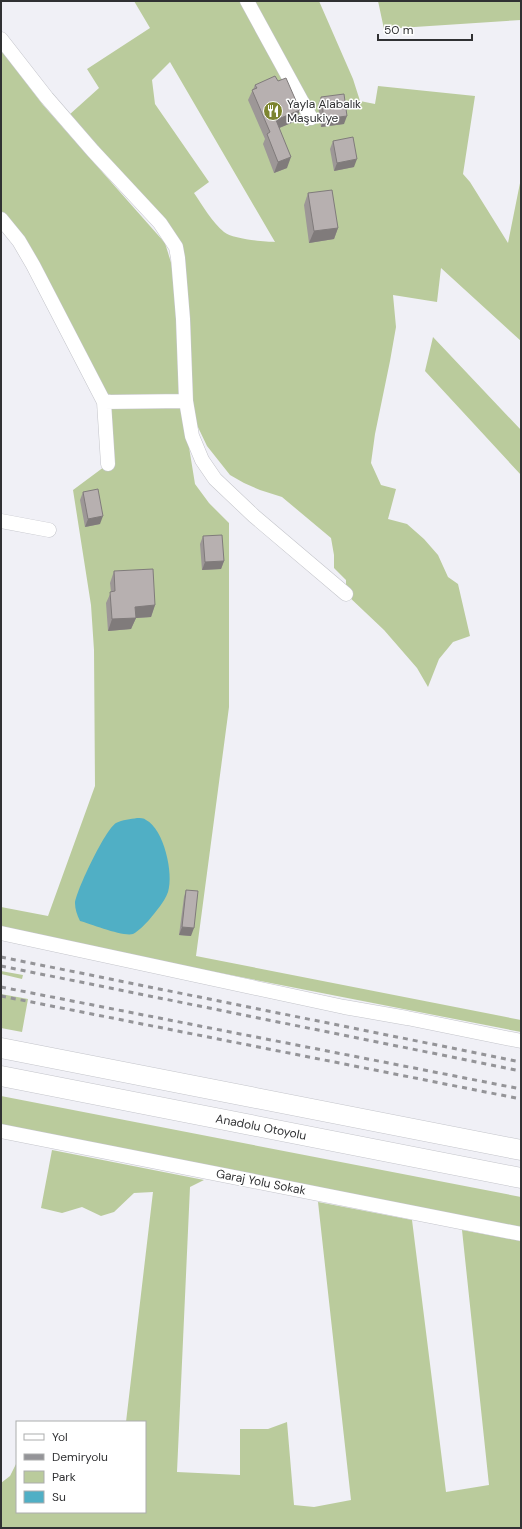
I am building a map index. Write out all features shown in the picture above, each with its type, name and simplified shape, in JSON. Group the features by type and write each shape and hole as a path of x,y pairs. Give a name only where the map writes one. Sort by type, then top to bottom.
{"highway":[{"path":"1,1048 521,1150"},
{"name":"Anadolu Otoyolu","path":"1,1076 521,1178"}],"street":[{"path":"247,1 311,118"},
{"path":"1,39 52,104 93,151 160,223 176,247 183,319 186,401 192,436 202,460 215,479 254,516 346,594"},
{"path":"1,219 19,241 33,265 104,402 108,464"},
{"path":"104,402 186,401"},
{"path":"1,521 49,530"},
{"path":"1,933 344,1007 408,1018 521,1041"},
{"name":"Garaj Yolu Sokak","path":"1,1131 521,1234"}],"green space":[{"path":"134,1 319,1 353,79 360,101 375,104 378,86 475,96 463,174 470,182 508,243 521,178 521,341 441,268 437,302 393,295 396,327 375,434 371,463 381,485 396,489 388,519 407,524 424,539 438,555 448,577 458,584 470,636 453,642 439,659 428,687 417,668 384,630 346,594 346,580 334,568 334,555 331,538 282,497 260,490 230,475 207,446 196,423 192,395 183,252 69,115 99,88 87,69 150,28","holes":["170,62 275,242 234,237 224,232 212,219 194,193 209,182 155,104 152,80"]},
{"path":"378,1 521,1 521,20 384,29"},
{"path":"1,50 43,105 165,243 173,269 181,396 114,396 106,393 1,214"},
{"path":"433,337 521,430 521,475 425,371"},
{"path":"186,401 189,447 195,484 209,503 229,523 229,707 196,956 521,1020 521,1032 1,930 1,907 48,916 95,786 94,650 91,605 73,490 108,464 104,402"},
{"path":"1,971 23,975 22,979 1,974"},
{"path":"1,994 28,999 22,1032 1,1028"},
{"path":"1,1096 521,1197 521,1229 1,1127"},
{"path":"52,1150 204,1180 190,1187 177,1472 240,1475 240,1429 268,1429 287,1422 294,1505 314,1507 351,1500 318,1202 412,1220 446,1492 489,1485 462,1230 521,1241 521,1528 1,1528 1,1483 10,1476 16,1464 16,1513 146,1513 146,1421 126,1421 153,1192 134,1193 114,1212 101,1216 82,1207 62,1213 41,1208"}],"water":[{"path":"142,818 152,825 158,833 166,853 170,874 170,884 164,900 149,920 133,934 122,934 80,921 75,908 77,896 92,860 105,836 116,823"}],"building":[{"path":"275,76 278,81 286,78 300,110 276,120 291,157 278,162 267,134 270,132 252,90 257,88 255,85"},
{"path":"344,94 347,116 324,119 321,97"},
{"path":"353,137 357,159 337,163 333,141"},
{"path":"332,190 338,228 314,231 308,193"},
{"path":"98,489 103,516 88,519 83,492"},
{"path":"222,535 224,561 205,562 203,536"},
{"path":"153,569 155,605 135,607 136,618 112,619 110,592 115,591 114,571"},
{"path":"186,890 198,891 194,928 182,927"}],"railway":[{"path":"1,957 521,1062"},
{"path":"1,966 521,1071"},
{"path":"1,987 521,1089"},
{"path":"1,996 521,1099"}],"place":[{"name":"Yayla Alabalık Maşukiye","path":"273,111"}]}
